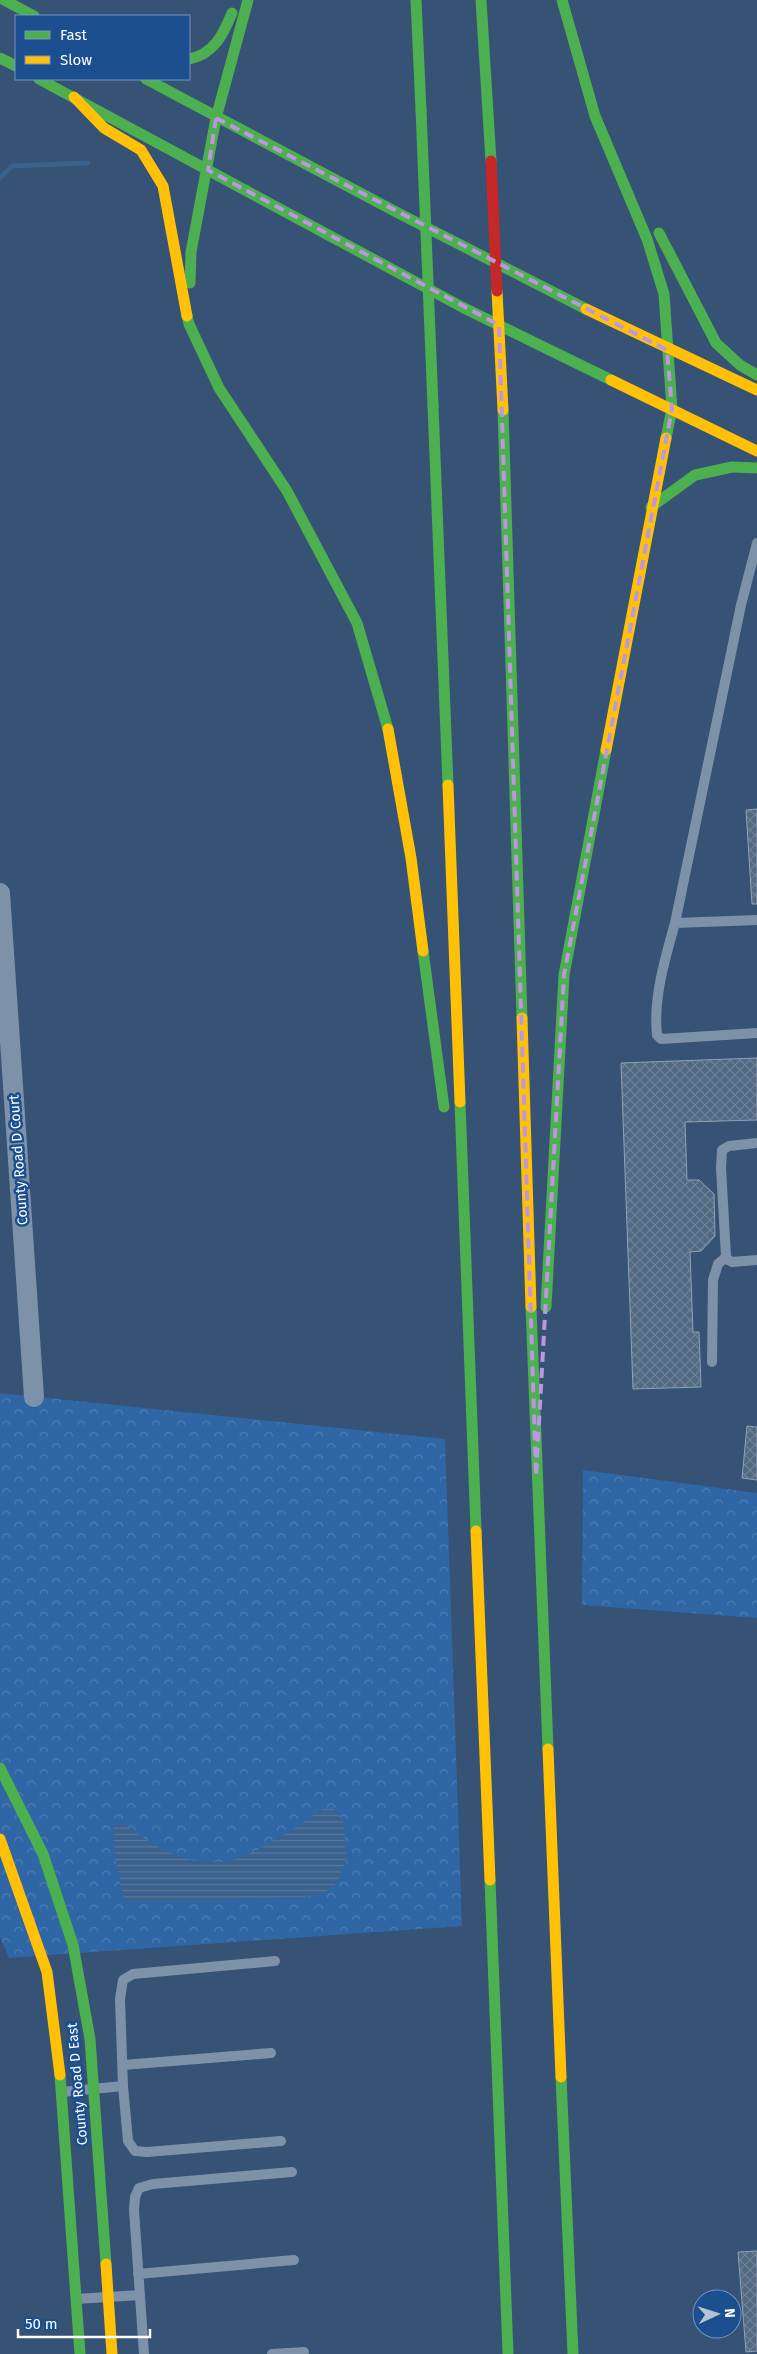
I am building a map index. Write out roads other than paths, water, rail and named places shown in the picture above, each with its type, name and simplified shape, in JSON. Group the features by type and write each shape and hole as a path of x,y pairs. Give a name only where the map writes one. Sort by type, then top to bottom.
{"main road":[{"path":"4,0 32,15"},
{"path":"190,59 198,58 213,49 226,30 238,0"},
{"path":"189,324 192,252 216,118 248,0"},
{"path":"416,0 508,2354"},
{"path":"481,0 503,410 536,1476 573,2354"},
{"path":"545,1322 564,975 651,507 672,409 664,294 647,239 595,116 562,0"},
{"path":"567,21 647,211 716,343 740,365 757,375"},
{"path":"0,58 15,66"},
{"path":"41,80 462,307 757,451"},
{"path":"148,80 216,118 564,299 667,350 757,390"},
{"path":"74,98 104,128 141,150 163,186 189,324 219,388 287,492 357,623 387,725 411,858 445,1114"},
{"path":"651,507 695,475 732,467 757,468"},
{"path":"450,1143 465,1249"},
{"path":"536,1476 544,1341"},
{"name":"County Road D East","path":"0,1768 43,1854 73,1945 90,2040 112,2354"},
{"name":"County Road D East","path":"0,1838 47,1972 59,2057 80,2354"}],"street":[{"name":"County Road D Court","path":"0,893 34,1396"}],"lane":[{"path":"757,543 741,605 675,923 662,968 656,1021 657,1036 661,1039 757,1032"},
{"path":"675,923 757,920"},
{"path":"757,1143 729,1146 722,1150 721,1168 726,1257 732,1262 757,1260"},
{"path":"712,1362 713,1280 718,1264 726,1257"},
{"path":"275,1961 133,1974 123,1980 120,1999 123,2086 128,2141 135,2151 147,2152 281,2141"},
{"path":"123,2065 270,2053"},
{"path":"61,2092 123,2086"},
{"path":"144,2354 134,2210 135,2197 139,2188 153,2184 292,2172"},
{"path":"138,2274 294,2260"},
{"path":"76,2299 140,2294"},
{"path":"272,2354 304,2352"}],"waterway":[{"path":"0,178 12,166 88,163"}]}
